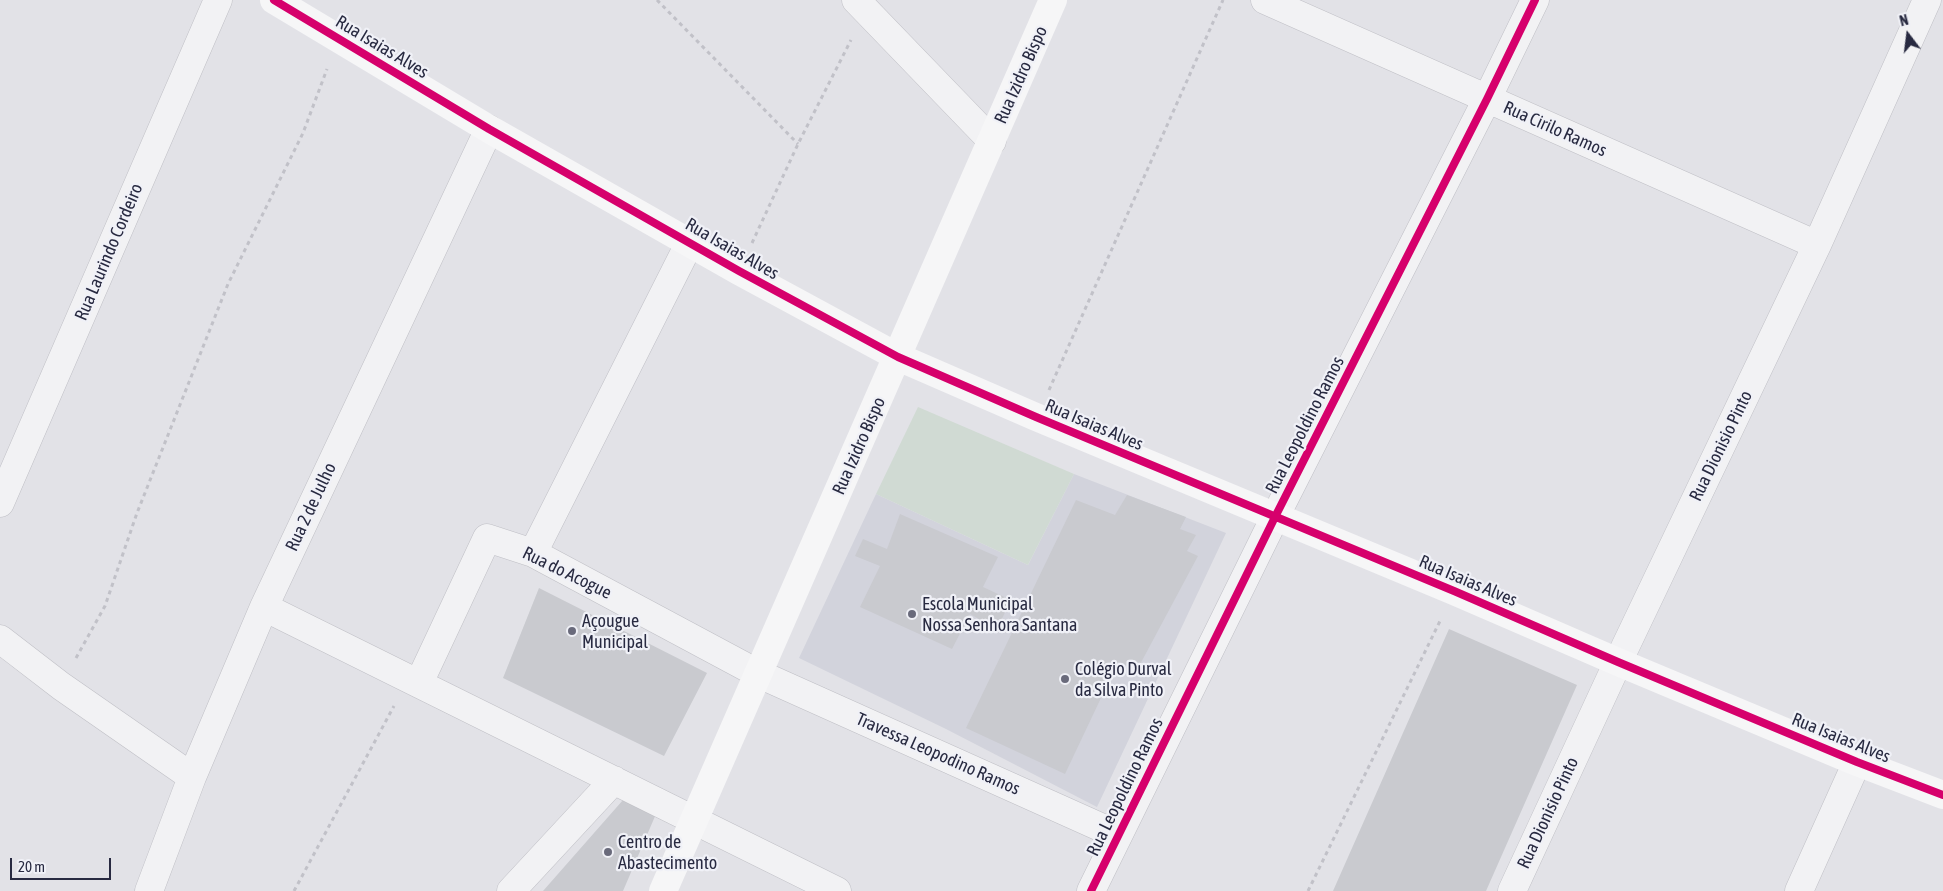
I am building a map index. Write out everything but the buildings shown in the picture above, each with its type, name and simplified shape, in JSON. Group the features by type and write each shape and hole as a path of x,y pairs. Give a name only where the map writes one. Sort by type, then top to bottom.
{"street":[{"name":"Rua Laurindo Cordeiro","path":"0,503 218,0"},
{"name":"Rua Isaias Alves","path":"274,0 489,129 739,271 898,357 1618,662 1857,762 1943,795"},
{"name":"Rua Izidro Bispo","path":"663,891 696,820 1053,0"},
{"name":"Rua Cirilo Ramos","path":"1265,0 1818,245"},
{"name":"Rua Leopoldino Ramos","path":"1092,891 1275,517 1487,99 1535,0"},
{"name":"Rua Dionisio Pinto","path":"1512,891 1618,662 1818,245 1927,0"},
{"path":"861,6 992,140"},
{"name":"Rua 2 de Julho","path":"149,891 192,777 264,607 489,129"},
{"path":"533,553 690,242"},
{"name":"Rua do Acogue","path":"414,681 487,538 533,553 759,674"},
{"path":"264,607 837,891"},
{"path":"0,639 61,686 192,777"},
{"name":"Travessa Leopodino Ramos","path":"759,674 1118,835"},
{"path":"1799,891 1857,762"},
{"path":"511,891 614,780"}],"path":[{"path":"657,0 798,144"},
{"path":"1036,417 1223,0"},
{"path":"739,271 861,6"},
{"path":"61,686 105,606 137,513 228,284 303,132 339,38"},
{"path":"1308,891 1454,591"},
{"path":"294,891 414,681"}],"shaded area":[{"path":"918,407 1074,474 1028,565 876,494"},
{"name":"Colégio Durval da Silva Pinto","path":"1074,474 1226,533 1097,807 946,729 799,658 876,494 1028,565"}],"cycle path":[{"path":"274,0 489,129 739,271 898,357 1618,662 1857,762 1943,795"},
{"path":"1091,891 1275,517 1487,99 1535,0"}],"place":[{"name":"Escola Municipal Nossa Senhora Santana","path":"912,614"},
{"name":"Açougue Municipal","path":"572,631"},
{"name":"Colégio Durval da Silva Pinto","path":"1065,679"},
{"name":"Centro de Abastecimento","path":"608,852"}]}
